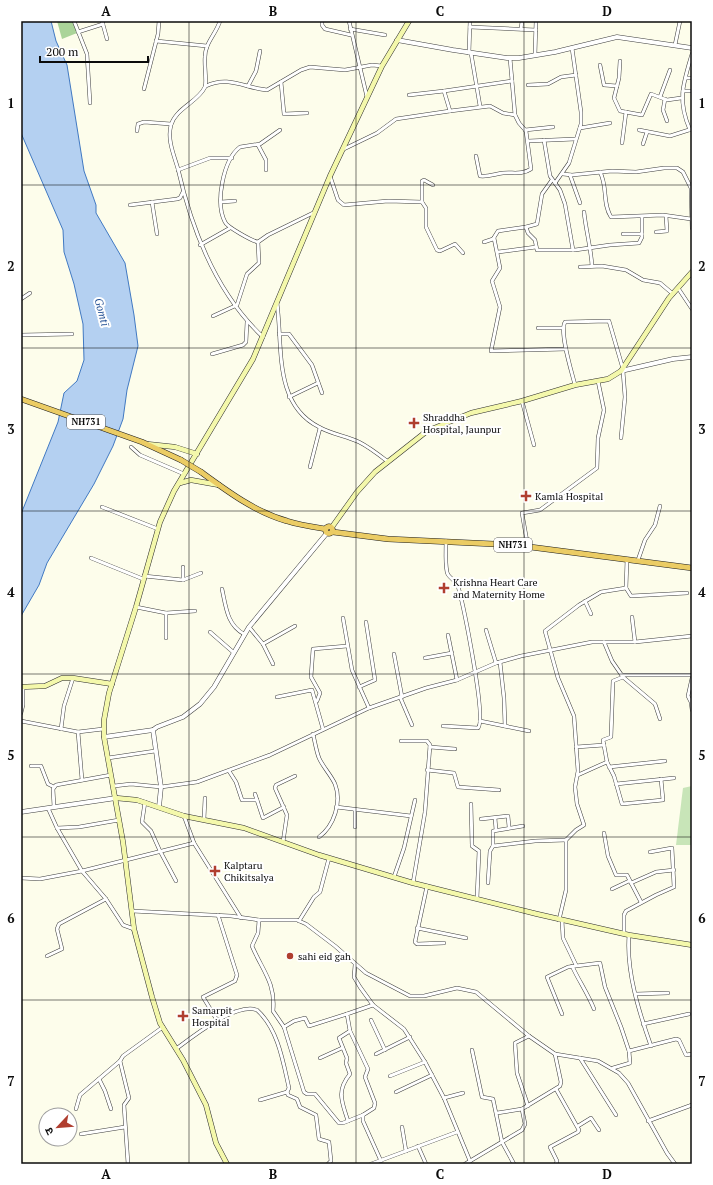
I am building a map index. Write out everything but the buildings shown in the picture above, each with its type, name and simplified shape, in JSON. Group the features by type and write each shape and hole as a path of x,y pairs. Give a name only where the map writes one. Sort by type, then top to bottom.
{"highway":[{"name":"NH731","path":"21,400 144,443 181,460 248,504 287,521 329,530 388,539 446,541 528,547 692,568"}],"main road":[{"path":"227,1164 216,1143 206,1105 163,1026 152,997 134,929 116,798 103,730 112,684 158,529 185,474 203,446 253,359 330,176 382,66 409,21"},
{"path":"329,530 357,492 386,461 427,431 471,413 522,401 575,385 608,380 622,370 673,294 692,272"},
{"path":"144,443 176,447 197,454"},
{"path":"180,483 191,480 220,486"},
{"path":"22,687 45,686 62,678 73,678 112,684"},
{"path":"116,798 127,798 145,802 184,816 244,828 329,858 413,883 561,920 626,934 692,945"}],"street":[{"path":"74,21 88,61 90,103"},
{"path":"144,89 156,41 159,21"},
{"path":"206,86 205,56 207,46 220,21"},
{"path":"322,21 322,25 325,29 351,35"},
{"path":"349,21 351,35 367,98"},
{"path":"470,21 470,53 480,106"},
{"path":"521,29 522,21"},
{"path":"535,56 536,21"},
{"path":"675,45 680,21"},
{"path":"78,32 103,22 107,39"},
{"path":"470,27 536,30"},
{"path":"350,29 385,35"},
{"path":"397,40 470,53 510,58 535,56 617,37 692,48"},
{"path":"156,41 207,46"},
{"path":"566,350 491,351 500,307 492,280 500,271 498,252 494,238 496,231 537,224 542,194 563,174 569,163 575,139 580,128 581,119 572,48"},
{"path":"248,86 258,67 260,51"},
{"path":"639,130 670,136 691,129 682,112 682,98 692,54"},
{"path":"476,156 480,176 487,177 503,173 515,174 531,168 532,164 525,130 515,115 510,58"},
{"path":"620,61 614,98 619,110 642,115 650,95 660,97 665,100 682,98"},
{"path":"263,337 247,322 220,281 200,244 183,192 169,136 171,124 174,118 196,98 206,86 222,81 267,90 301,70 310,67 345,70 372,65 382,66"},
{"path":"600,65 604,85 617,86"},
{"path":"660,97 670,70"},
{"path":"528,85 548,84 561,77 576,75"},
{"path":"686,78 692,78"},
{"path":"409,95 512,81"},
{"path":"281,82 284,114 307,113"},
{"path":"683,91 692,90"},
{"path":"444,91 450,111"},
{"path":"665,100 664,110 667,121"},
{"path":"344,149 377,133 391,122 402,117 480,106 490,106 503,113 515,115"},
{"path":"622,143 626,112"},
{"path":"137,131 138,124 144,122 171,124"},
{"path":"580,128 610,123"},
{"path":"525,130 553,127"},
{"path":"258,242 230,228 224,219 220,186 232,158 240,147 258,145 280,130"},
{"path":"644,144 647,132"},
{"path":"528,141 575,139"},
{"path":"544,140 549,173 560,190 565,204 573,250"},
{"path":"258,145 266,160 266,170"},
{"path":"178,170 210,158 232,158"},
{"path":"563,174 570,175 618,171 636,172 664,168 680,170 686,177 691,188 692,228"},
{"path":"600,172 604,181 605,202 611,217 666,216 691,219"},
{"path":"570,175 580,203"},
{"path":"330,176 338,200 344,205 388,201 422,202"},
{"path":"433,185 424,180 422,181 422,202 426,208 426,227 438,250 440,251 455,244 463,253"},
{"path":"130,205 179,199 183,192"},
{"path":"221,202 235,201"},
{"path":"152,202 156,234"},
{"path":"258,242 268,235 315,212"},
{"path":"584,212 586,233 591,248 592,266"},
{"path":"656,232 667,231 666,216"},
{"path":"498,252 536,248 539,251 573,250 639,244 642,234 642,217"},
{"path":"526,227 528,233 535,240 536,248"},
{"path":"200,244 230,228"},
{"path":"623,234 642,234"},
{"path":"484,242 494,238"},
{"path":"212,316 237,305 247,274 259,263 258,242"},
{"path":"580,267 602,266 626,270 643,280 660,283 673,294"},
{"path":"678,288 691,306"},
{"path":"21,299 30,293"},
{"path":"277,301 284,378 289,397 304,418 320,428 359,442 386,461"},
{"path":"575,385 566,350 563,324 567,322 609,321 622,370 625,397 621,438"},
{"path":"212,354 245,343 247,322"},
{"path":"538,328 563,328"},
{"path":"279,334 287,333 312,364 322,393"},
{"path":"21,335 72,334"},
{"path":"622,370 672,359 692,357"},
{"path":"528,547 522,513 540,510 597,468 598,438 604,410 598,381"},
{"path":"289,397 318,383"},
{"path":"522,401 534,445"},
{"path":"310,467 320,428"},
{"path":"131,447 140,455 185,474"},
{"path":"638,560 645,540 655,525 660,506"},
{"path":"102,507 158,529"},
{"path":"104,737 153,730 183,717 200,704 214,687 233,652 249,627 329,530"},
{"path":"443,726 478,728 480,721 480,704 475,673 458,585 447,573 446,541"},
{"path":"91,558 144,577 183,580 201,573"},
{"path":"627,559 626,588 628,594 634,596 687,593"},
{"path":"183,567 183,580"},
{"path":"493,846 535,841 566,840 576,830 584,826 577,804 575,787 578,775 574,716 558,678 545,631 585,601 605,590 626,588"},
{"path":"222,589 231,622 244,634"},
{"path":"585,601 591,614"},
{"path":"136,607 166,613 195,611"},
{"path":"166,613 166,638"},
{"path":"632,617 635,642"},
{"path":"343,618 352,670 369,708"},
{"path":"359,687 375,680 366,622"},
{"path":"263,644 295,626"},
{"path":"249,627 263,644 273,664"},
{"path":"486,630 496,663"},
{"path":"210,632 233,652"},
{"path":"448,635 457,680"},
{"path":"114,786 131,784 161,787 197,782 270,755 369,708 457,680 496,663 521,656 550,651 576,644 635,642 692,636"},
{"path":"604,642 612,661 622,676 630,685 655,704 660,719"},
{"path":"317,701 320,693 311,677 312,649 347,646"},
{"path":"424,658 452,652"},
{"path":"394,654 401,697 412,725"},
{"path":"500,662 505,726"},
{"path":"661,780 663,800 622,804 607,762 603,739 611,737 613,681 622,676 692,675"},
{"path":"61,729 64,706 73,678"},
{"path":"692,678 688,696 691,702 692,710"},
{"path":"21,713 23,705 22,687"},
{"path":"277,696 312,690 317,701 323,729"},
{"path":"480,721 528,732"},
{"path":"21,722 78,732 103,730"},
{"path":"153,730 161,787 159,807"},
{"path":"78,732 82,780"},
{"path":"313,734 319,758 335,784 336,807 326,831 319,836"},
{"path":"401,741 427,740 430,747 424,812 413,883"},
{"path":"576,747 604,745"},
{"path":"430,747 455,749"},
{"path":"108,758 155,751"},
{"path":"609,767 665,761"},
{"path":"578,775 607,762"},
{"path":"31,766 42,766 48,784 54,787 111,775"},
{"path":"427,770 454,772 458,787 499,790"},
{"path":"229,771 236,782 242,800 257,800"},
{"path":"283,842 287,817 275,786 295,776"},
{"path":"616,784 674,778"},
{"path":"54,787 54,807"},
{"path":"255,794 263,818 284,807"},
{"path":"21,812 116,798"},
{"path":"204,819 205,798"},
{"path":"394,877 404,848 415,800"},
{"path":"145,802 142,822 151,831 176,882"},
{"path":"471,804 472,846 479,851 477,898"},
{"path":"336,807 411,816"},
{"path":"48,808 57,828 82,871 106,899 123,925 134,929"},
{"path":"355,810 355,827"},
{"path":"184,816 194,843 241,918"},
{"path":"482,819 508,816 509,827"},
{"path":"494,818 496,830"},
{"path":"57,828 79,827 119,820"},
{"path":"488,883 490,851 493,846 493,832 509,827 522,826"},
{"path":"604,833 608,856 616,875 626,874 641,902"},
{"path":"566,840 566,890 561,920 563,938 578,979 585,989 594,1009"},
{"path":"21,878 40,879 82,871 194,843"},
{"path":"650,852 672,848 674,870 673,889 662,892 641,902 624,913 628,956 643,1024 651,1046"},
{"path":"300,920 314,897 320,892 329,858"},
{"path":"612,889 656,872 674,870"},
{"path":"427,886 415,940 416,943 444,943"},
{"path":"47,956 62,949 57,929 59,924 106,899"},
{"path":"132,911 218,915 259,920 288,918 300,920 336,946 366,973 410,996 424,996 457,988 476,992 529,1036 555,1054 598,1061 613,1068 628,1083 648,1121 675,1164"},
{"path":"217,1020 203,997 235,981 237,975 218,915"},
{"path":"259,920 258,933 252,946 272,985 274,1001 273,1011 284,1027 305,1094 316,1094 339,1122 348,1121 363,1114 374,1108 375,1103 366,1080 368,1069 350,1031 347,1014"},
{"path":"417,928 466,938"},
{"path":"562,1014 546,978 574,966 598,963 601,965 605,987 629,1051 630,1063 613,1068"},
{"path":"356,965 354,977 373,1005 402,1028 410,1037 425,1062 444,1098 470,1161"},
{"path":"636,994 668,993"},
{"path":"284,1027 294,1021 305,1018 309,1026 373,1005"},
{"path":"176,1049 205,1027 217,1020 246,1010 253,1009 258,1012 269,1025 278,1047 290,1088 287,1092 260,1100"},
{"path":"643,1024 689,1014"},
{"path":"371,1020 385,1050"},
{"path":"77,1107 80,1095 120,1061 122,1056 163,1026"},
{"path":"348,1121 340,1094 344,1081 350,1074 346,1063 347,1058 339,1040 340,1036 350,1031"},
{"path":"528,1106 517,1073 515,1043 529,1036"},
{"path":"376,1054 410,1037"},
{"path":"629,1051 677,1039 686,1055 692,1054"},
{"path":"320,1058 342,1048"},
{"path":"472,1050 482,1097 484,1099 493,1098 502,1142 514,1164"},
{"path":"497,1113 522,1109 561,1085 555,1054"},
{"path":"580,1058 616,1115"},
{"path":"120,1061 129,1098 124,1105 128,1164"},
{"path":"390,1076 425,1062"},
{"path":"396,1092 432,1075"},
{"path":"99,1079 111,1109"},
{"path":"556,1089 578,1126 578,1132 550,1146 556,1160 556,1164"},
{"path":"287,1092 288,1095 297,1099 300,1107 316,1115 320,1139 329,1142 332,1157 328,1164"},
{"path":"444,1098 463,1093"},
{"path":"648,1121 692,1105"},
{"path":"465,1164 524,1128 522,1109"},
{"path":"363,1114 363,1121 381,1161"},
{"path":"578,1126 591,1118 599,1130"},
{"path":"81,1134 125,1127"},
{"path":"402,1127 406,1151"},
{"path":"371,1164 457,1132"},
{"path":"418,1146 426,1164"}],"green space":[{"path":"57,21 73,21 77,33 62,39"},
{"path":"692,786 692,845 676,845 683,788"}],"water":[{"name":"Gomtī","path":"21,21 51,21 56,41 67,65 84,171 96,205 96,213 125,263 138,346 127,390 123,419 113,446 94,484 47,563 39,585 21,616 21,514 58,422 64,393 77,381 84,360 83,324 74,284 64,252 63,230 21,133"}],"place":[{"name":"Shraddha Hospital, Jaunpur","path":"414,423"},
{"name":"Kamla Hospital","path":"526,496"},
{"name":"Krishna Heart Care and Maternity Home","path":"444,588"},
{"name":"Kalptaru Chikitsalya","path":"215,871"},
{"name":"sahi eid gah","path":"290,956"},
{"name":"Samarpit Hospital","path":"183,1016"}]}
